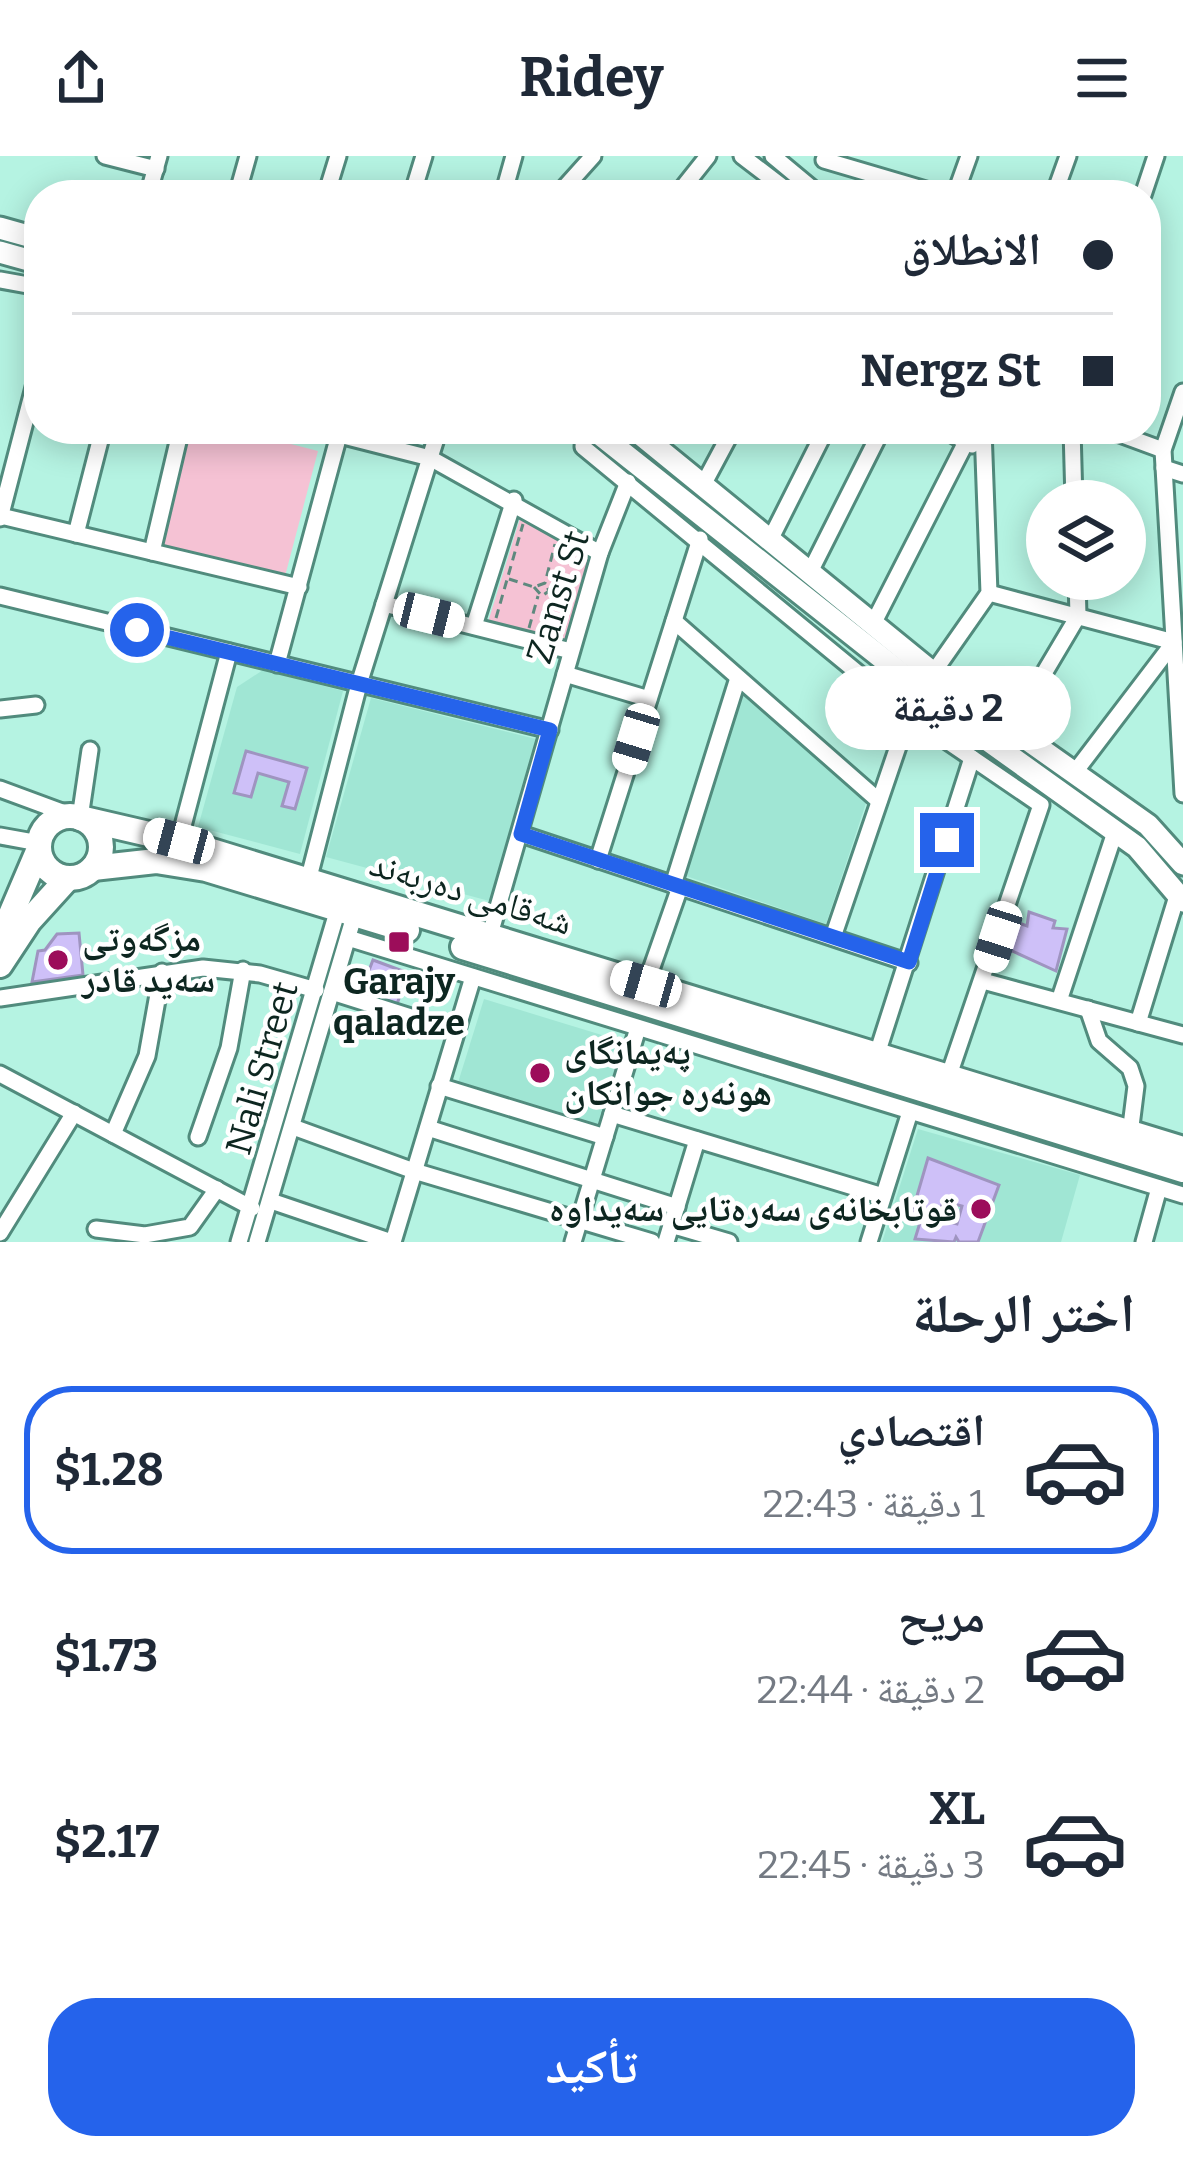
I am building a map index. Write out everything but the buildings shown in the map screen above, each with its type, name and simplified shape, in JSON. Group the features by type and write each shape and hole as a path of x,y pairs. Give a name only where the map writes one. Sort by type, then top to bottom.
{"highway":[{"name":"شەقامی دەربەند","path":"76,817 179,841 1183,1149"},
{"path":"76,817 96,830 101,842 93,868 68,878 4,937 48,825 76,817"},
{"path":"39,846 50,872 68,878"},
{"name":"شەقامی دەربەند","path":"93,868 156,862 206,869 347,920 1183,1170"}],"main road":[{"path":"613,444 926,680 980,706 1148,825 1183,864"},
{"path":"652,444 873,624 965,724 1115,832 1180,897"},
{"path":"965,724 980,706"}],"street":[{"path":"104,156 157,162"},
{"path":"577,163 592,156"},
{"path":"688,180 708,156"},
{"path":"742,156 772,180"},
{"path":"773,156 804,180 825,158 904,180"},
{"path":"1183,392 1163,450 1176,568 1174,642 1183,791"},
{"path":"24,425 0,517 299,587"},
{"path":"76,534 99,444"},
{"path":"152,552 177,444"},
{"path":"277,664 337,444"},
{"path":"375,444 430,458 514,500 600,553"},
{"path":"308,881 359,684 434,444"},
{"path":"584,444 909,715 1041,805 948,1078"},
{"path":"703,485 725,444"},
{"path":"770,540 818,444"},
{"path":"810,572 874,444"},
{"path":"873,624 965,444"},
{"path":"970,444 983,451"},
{"path":"833,937 909,715 926,680 988,593 983,444"},
{"path":"1072,444 1073,480"},
{"path":"1147,444 1163,450"},
{"path":"1164,468 1183,474"},
{"name":"Zanst St","path":"489,938 600,553 628,482"},
{"path":"474,626 514,500"},
{"path":"598,860 700,539"},
{"path":"988,593 1174,642"},
{"path":"0,596 550,730"},
{"path":"1011,729 1078,616 1078,600"},
{"path":"384,604 571,651"},
{"path":"674,621 879,801"},
{"path":"1075,772 1174,642"},
{"path":"179,841 229,652"},
{"path":"565,674 649,699"},
{"path":"646,984 738,678"},
{"path":"0,709 36,705"},
{"path":"0,789 76,817 91,750"},
{"path":"877,1054 973,758"},
{"path":"1059,1001 1115,832"},
{"path":"521,834 909,962"},
{"path":"0,836 39,846"},
{"path":"1138,1023 1180,897"},
{"path":"347,920 473,977 1183,1195"},
{"name":"Nali Street","path":"239,1242 347,920"},
{"name":"Nali Street","path":"257,1242 293,1127 324,991 347,920"},
{"path":"0,998 162,972 243,970 455,1030"},
{"path":"198,1137 229,1048 243,970"},
{"path":"113,1134 147,1056 162,972"},
{"path":"271,1202 393,1242 473,977"},
{"path":"983,981 1183,1035"},
{"path":"1088,1009 1099,1041 1130,1069 1136,1086 1130,1133"},
{"path":"573,1242 638,1028"},
{"path":"0,1074 252,1208"},
{"path":"439,1085 604,1138"},
{"path":"869,1242 910,1112"},
{"path":"0,1233 74,1113"},
{"path":"612,1114 883,1196"},
{"path":"293,1127 413,1171 652,1242"},
{"path":"428,1128 676,1207"},
{"path":"697,1140 669,1234 729,1242"},
{"path":"96,1229 145,1235 190,1227 217,1189"},
{"path":"1144,1242 1159,1189"}],"path":[{"path":"525,524 496,618 530,628 538,596 534,587"},
{"path":"549,591 545,583 556,541 561,544"},
{"path":"507,579 534,587 545,583"},
{"path":"538,596 549,591 576,599"}],"shaded area":[{"path":"182,444 291,444 318,451 284,580 155,547"},
{"path":"521,515 592,556 568,643 488,622"},
{"path":"263,670 343,691 300,854 198,827 237,687"},
{"path":"740,693 867,800 826,924 683,875"},
{"path":"371,698 540,740 493,902 326,857"},
{"name":"پەیمانگای هونەرە جوانکان","path":"484,999 628,1043 600,1129 457,1086"},
{"name":"قوتابخانەی سەرەتایی سەیداوە","path":"918,1129 1080,1175 1061,1242 882,1242"}],"place":[{"name":"Garajy qaladze","path":"399,942"},
{"name":"مزگەوتی سەید قادر","path":"58,960"},
{"name":"پەیمانگای هونەرە جوانکان","path":"540,1073"},
{"name":"قوتابخانەی سەرەتایی سەیداوە","path":"981,1209"}],"route":[{"path":"137,630 550,730 521,834 909,962 947,840"}]}
